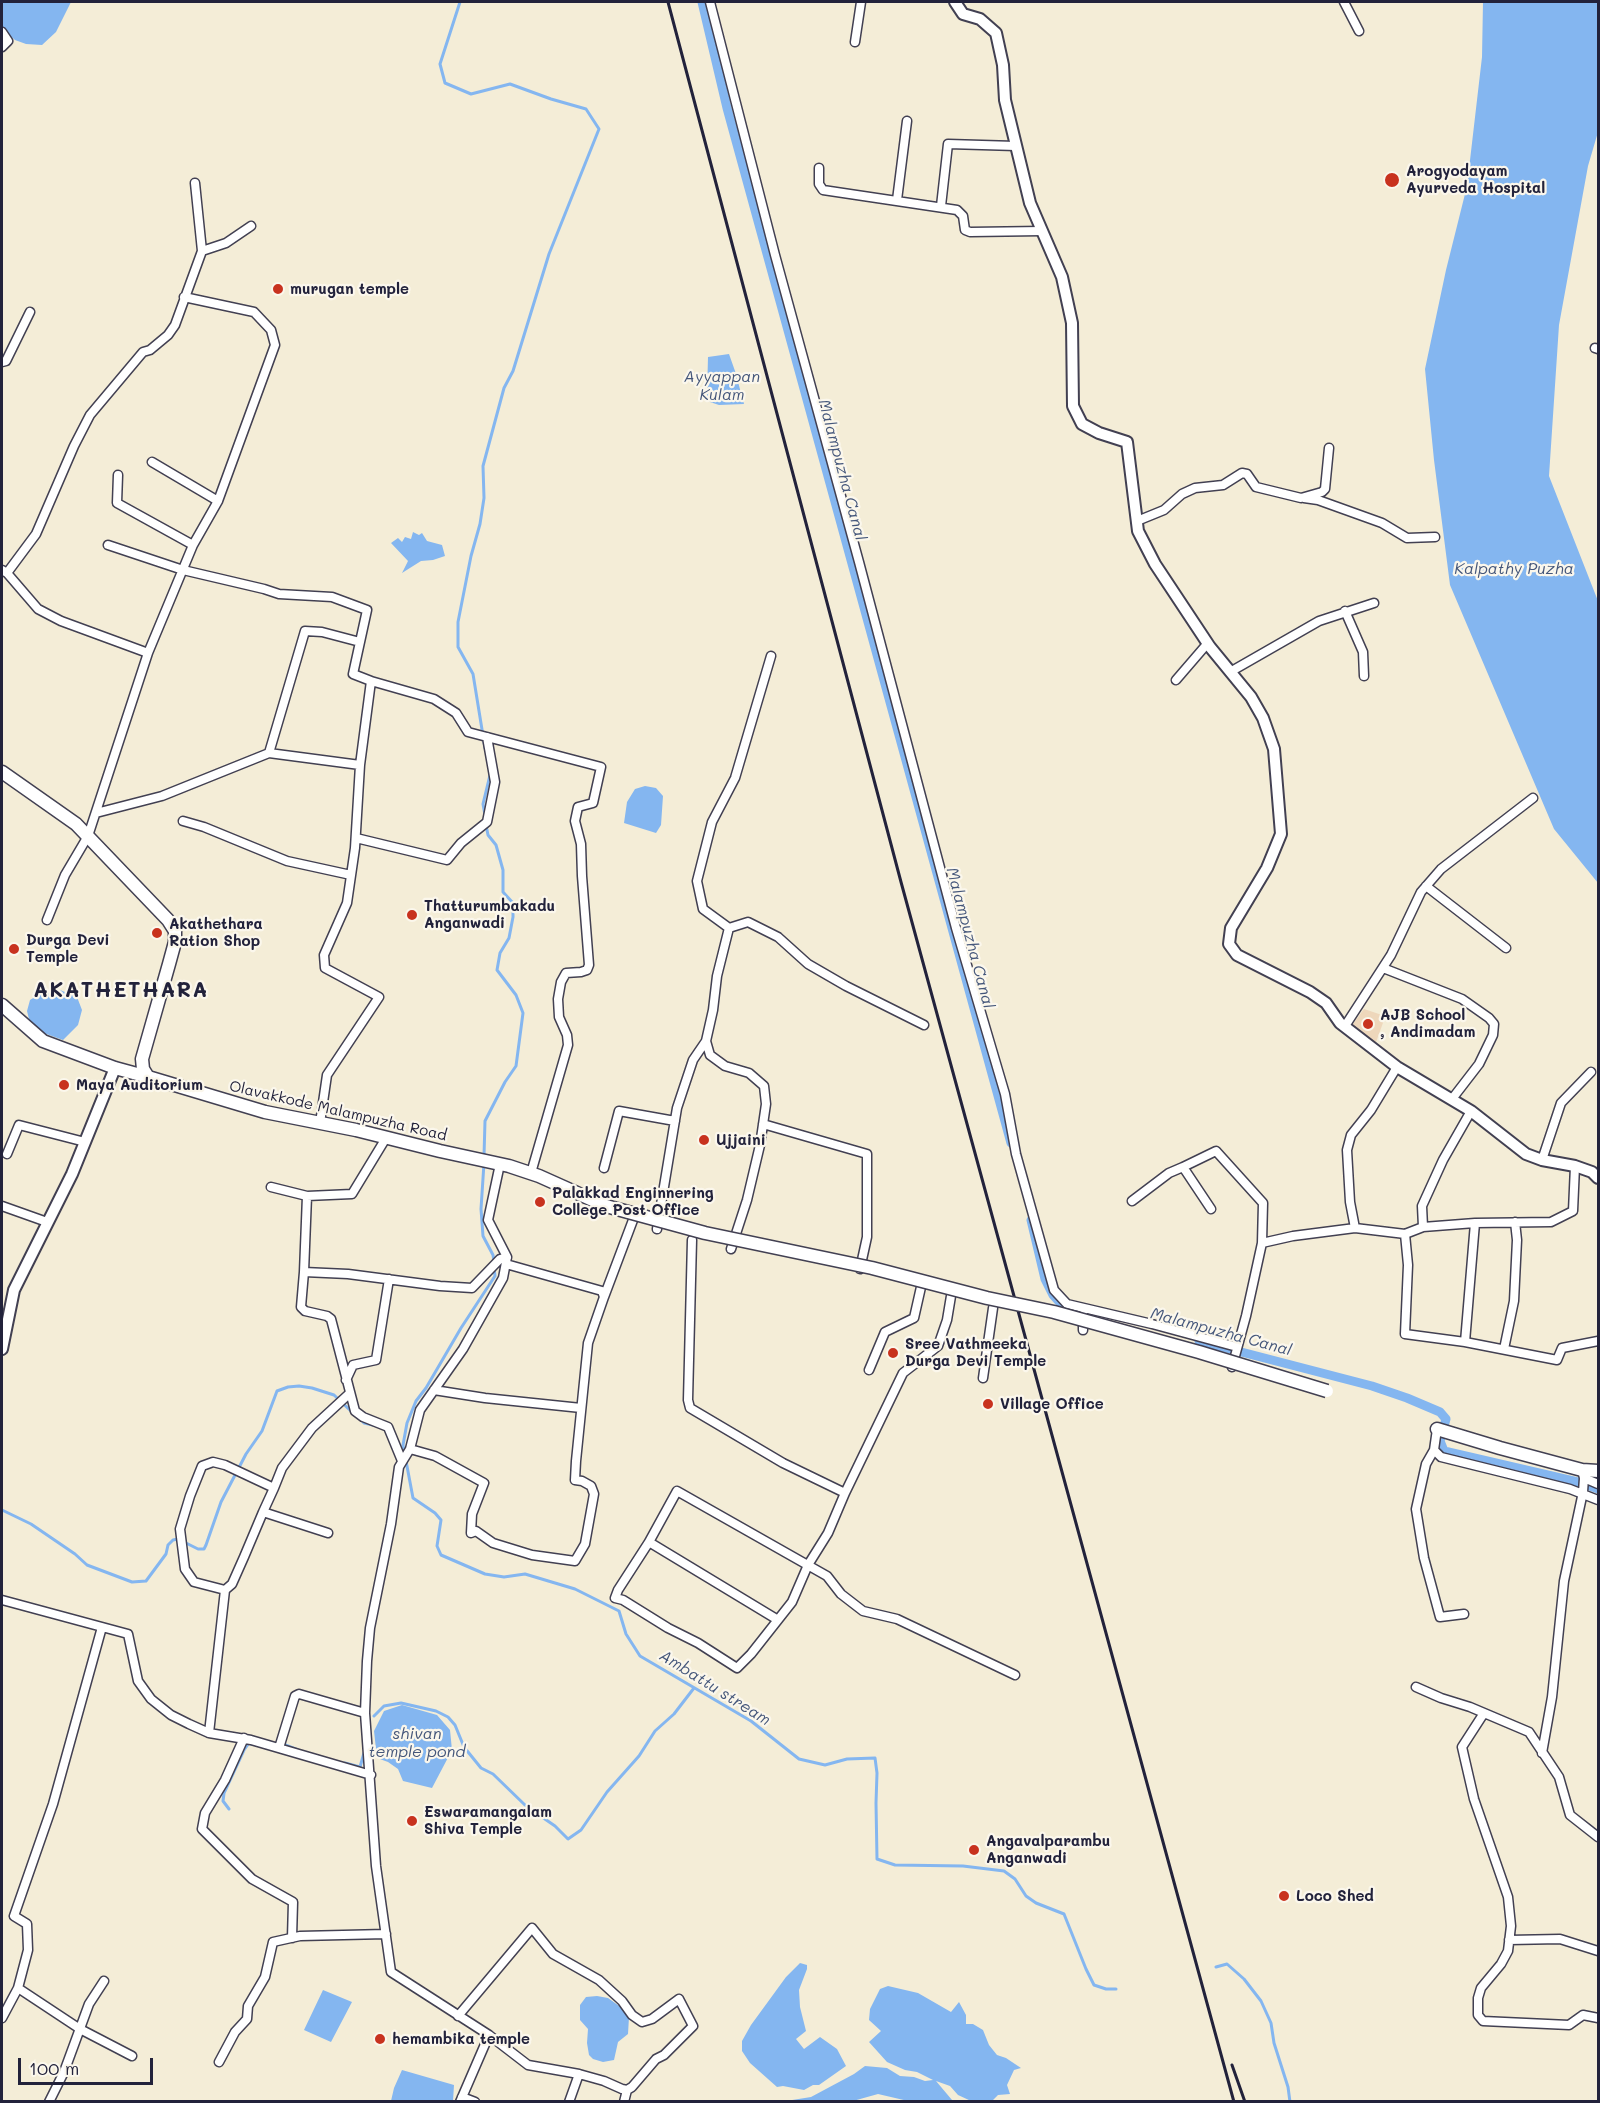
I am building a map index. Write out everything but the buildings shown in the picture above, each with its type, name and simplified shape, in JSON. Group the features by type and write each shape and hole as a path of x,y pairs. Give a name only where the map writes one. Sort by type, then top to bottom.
{"main road":[{"path":"2,772 76,824 168,920 174,931 175,942 142,1059 143,1069 148,1077"},
{"name":"Olavakkode Malampuzha Road","path":"2,1005 43,1041 115,1068 265,1112 386,1137 490,1162 531,1173 606,1206 705,1233 872,1268 987,1298 1054,1312 1328,1391"},
{"path":"1442,1431 1583,1474 1599,1471"}],"street":[{"path":"710,2 775,255 956,928 1005,1094 1016,1154 1054,1290 1062,1300 1084,1308 1152,1324 1236,1350"},
{"path":"855,42 861,2"},
{"path":"955,2 963,14 980,20 996,33 1003,64 1005,100 1030,203 1062,277 1072,323 1073,406 1083,424 1099,433 1127,442 1138,531 1155,564 1207,644 1251,697 1263,718 1274,749 1281,834 1267,868 1231,928 1228,944 1237,955 1310,992 1326,1003 1345,1026 1396,1067 1471,1111 1526,1154 1542,1160 1575,1166 1592,1172 1599,1178"},
{"path":"1344,2 1359,31"},
{"path":"2,32 8,41 2,47"},
{"path":"897,200 907,121"},
{"path":"942,206 948,144 1016,146"},
{"path":"819,168 819,184 824,190 942,206 960,212 963,216 965,230 970,232 1042,231"},
{"path":"147,653 61,621 38,609 4,571 36,534 90,415 143,352 150,350 168,335 175,325 202,251 195,183"},
{"path":"202,251 226,243 251,226"},
{"path":"47,920 64,875 88,836 147,653 194,545 218,501 275,345 271,330 254,312 184,297"},
{"path":"2,362 6,361 30,312"},
{"path":"1301,498 1325,489 1329,448"},
{"path":"152,462 218,501"},
{"path":"1137,521 1164,510 1182,494 1195,488 1223,485 1242,473 1247,474 1256,487 1318,500 1382,523 1407,538 1435,537"},
{"path":"118,476 117,503 194,545"},
{"path":"108,545 183,570 264,588 279,594 332,597 367,610 353,674 434,699 456,713 468,732 601,767 593,803 578,807 575,821 581,844 589,966 587,970 571,972 563,977 558,999 559,1017 567,1035 568,1045 531,1173"},
{"path":"1230,672 1318,621 1374,603"},
{"path":"1345,611 1363,652 1364,676"},
{"path":"268,753 305,631 322,632 360,642"},
{"path":"1176,680 1207,644"},
{"path":"771,656 735,778 712,822 697,880 703,909 729,927 748,922 778,937 808,964 924,1025"},
{"path":"320,1123 327,1075 379,997 325,968 324,955 347,903 356,838 360,765 370,681"},
{"path":"356,838 447,860 461,843 488,822 495,782 487,737"},
{"path":"96,813 162,796 268,753 360,765"},
{"path":"1345,1026 1391,955 1421,892 1441,869 1533,798"},
{"path":"183,821 204,826 287,861 351,875"},
{"path":"1426,886 1506,948"},
{"path":"657,1229 677,1108 693,1060 706,1041 717,976 729,927"},
{"path":"1383,968 1462,999 1494,1024 1493,1035 1479,1064 1452,1099"},
{"path":"706,1041 710,1055 725,1066 749,1073 764,1086 766,1104 763,1124 747,1200 731,1249"},
{"path":"1355,1228 1350,1202 1347,1150 1351,1135 1371,1110 1396,1067"},
{"path":"2,1349 14,1290 72,1174 115,1068"},
{"path":"1542,1160 1561,1103 1591,1072"},
{"path":"604,1168 619,1111 675,1121"},
{"path":"1423,1227 1422,1206 1443,1160 1471,1111"},
{"path":"763,1124 867,1154 867,1237 860,1269"},
{"path":"7,1154 19,1125 85,1142"},
{"path":"271,1187 308,1196 352,1194 386,1137"},
{"path":"1132,1201 1169,1173 1216,1151 1263,1203 1262,1243 1232,1368"},
{"path":"490,1162 488,1220 504,1260 503,1278 463,1349 420,1410 410,1450 399,1467 391,1524 370,1628 366,1713 376,1866 391,1972 489,2035 528,2065 579,2074 627,2090"},
{"path":"1262,1243 1293,1236 1355,1228 1405,1234 1423,1227 1475,1223 1551,1222 1573,1211 1575,1166"},
{"path":"1183,1167 1210,1209"},
{"path":"308,1196 301,1307 304,1311 327,1316 330,1319 346,1380 345,1398 363,1417 388,1427 403,1461"},
{"path":"2,1206 47,1222"},
{"path":"410,1450 435,1456 484,1483 472,1514 471,1533 476,1531 492,1543 532,1554 575,1561 585,1544 594,1494 591,1486 575,1480 580,1408 588,1343 633,1220"},
{"path":"1504,1349 1514,1301 1517,1240 1515,1222"},
{"path":"1465,1342 1475,1223"},
{"path":"1405,1234 1408,1264 1405,1334 1465,1342 1557,1360 1562,1348 1599,1341"},
{"path":"692,1240 688,1400 690,1407 783,1463 845,1493"},
{"path":"304,1272 348,1274 472,1288 489,1269 504,1260 602,1291 604,1297"},
{"path":"346,1380 352,1365 376,1360 389,1279"},
{"path":"869,1370 885,1332 914,1318 921,1287"},
{"path":"951,1296 947,1320 938,1346 903,1373 828,1533 808,1565 792,1602 737,1668 705,1647 615,1598 677,1491 808,1565 827,1576 841,1594 863,1611 897,1619 1015,1675"},
{"path":"983,1378 993,1308"},
{"path":"1083,1328 1084,1308"},
{"path":"434,1390 484,1398 580,1408"},
{"path":"210,1733 225,1590 232,1584 282,1468 312,1428 345,1398"},
{"path":"1442,1431 1426,1464 1416,1509 1424,1558 1440,1617 1464,1614"},
{"path":"1434,1450 1449,1459 1583,1492 1599,1500"},
{"path":"225,1590 194,1582 185,1569 180,1529 202,1466 213,1462 274,1488"},
{"path":"1583,1474 1599,1484"},
{"path":"1542,1754 1552,1697 1564,1581 1583,1492 1583,1474"},
{"path":"263,1512 328,1533"},
{"path":"649,1542 778,1620"},
{"path":"2,1600 128,1635 138,1681 151,1699 171,1715 210,1733 244,1738 371,1775"},
{"path":"2,2018 18,1989 28,1950 27,1924 14,1916 53,1804 102,1627"},
{"path":"1416,1687 1529,1732 1559,1777 1570,1815 1599,1837"},
{"path":"279,1748 295,1696 299,1694 366,1713"},
{"path":"1484,1713 1462,1747 1474,1799 1508,1897 1511,1926 1508,1951 1501,1964 1481,1988 1478,1998 1478,2015 1483,2021 1569,2025 1583,2015 1599,2018"},
{"path":"244,1738 225,1780 205,1812 202,1829 252,1879 292,1902 292,1938"},
{"path":"458,2016 532,1928 553,1954 599,1980 622,2001 632,2015 642,2022 652,2019 679,1999 693,2026 664,2055 656,2059 627,2090 624,2102"},
{"path":"219,2062 235,2032 247,2019 248,2006 265,1977 273,1941 292,1938 386,1935"},
{"path":"1509,1940 1560,1939 1599,1951"},
{"path":"49,2102 64,2072 89,2004 104,1981"},
{"path":"18,1989 80,2029 132,2056"},
{"path":"475,2102 461,2099 489,2035"},
{"path":"569,2102 579,2074"}],"shaded area":[{"name":"AJB School , Andimadam","path":"1364,1009 1382,1015 1384,1020 1375,1045 1350,1028"}],"water":[{"path":"2,2 71,2 56,32 42,45 26,44 15,40 2,29"},
{"name":"Kalpathy Puzha","path":"1483,2 1598,2 1598,132 1588,166 1559,325 1549,476 1598,601 1598,883 1554,829 1450,585 1425,369 1467,186 1482,57"},
{"name":"Ayyappan Kulam","path":"729,354 744,404 719,405 710,402 707,395 708,357"},
{"path":"413,532 419,535 422,533 427,541 442,545 445,556 421,561 402,573 408,561 391,543 398,538 402,542 405,537 411,539"},
{"path":"645,786 656,788 663,796 661,825 656,833 624,823 627,802 635,789"},
{"path":"60,990 77,997 82,1010 78,1025 63,1040 38,1031 29,1019 27,1011 30,1000 43,992"},
{"name":"shivan temple pond","path":"402,1705 437,1715 450,1730 452,1750 432,1788 403,1781 398,1769 377,1758 374,1731 384,1711"},
{"path":"800,1963 807,1965 799,1990 800,2007 806,2031 796,2039 804,2049 820,2037 837,2049 846,2066 819,2085 813,2085 804,2090 777,2087 750,2063 742,2051 742,2041 751,2025 786,1977"},
{"path":"888,1986 918,1993 951,2012 959,2002 966,2015 966,2024 973,2024 983,2030 989,2045 997,2055 1021,2068 1014,2070 1007,2085 1010,2094 998,2095 992,2101 971,2101 958,2095 950,2086 936,2081 952,2100 948,2102 908,2101 878,2094 853,2101 786,2101 811,2097 865,2066 887,2068 900,2076 925,2081 933,2080 887,2062 869,2042 881,2031 869,2020 870,2009 880,1989"},
{"path":"323,1990 352,2002 331,2042 304,2030"},
{"path":"586,1997 608,1998 622,2008 629,2017 628,2034 618,2042 614,2060 603,2062 589,2055 588,2029 580,2020 580,2005"},
{"path":"402,2070 454,2085 453,2101 391,2101"}],"waterway":[{"path":"460,2 440,64 445,83 471,94 510,84 586,109 599,129 549,254 513,371 504,388 483,466 484,498 458,622 458,647 473,674 485,748"},
{"name":"Malampuzha Canal","path":"702,2 727,108 1011,1143"},
{"path":"485,815 483,804 490,775"},
{"path":"484,1156 485,1121 516,1066 523,1013 516,995 497,970 500,953 509,938 513,903 503,892 503,870 496,845 488,835 486,825"},
{"path":"484,1163 481,1209 483,1236 494,1261"},
{"name":"Malampuzha Canal","path":"1031,1220 1045,1279 1053,1295 1063,1306 1073,1308"},
{"name":"Ambattu stream","path":"494,1268 495,1276 416,1401 407,1423 403,1445 413,1498 441,1520 437,1546 441,1555 485,1574 504,1577 525,1574 575,1589 619,1611 626,1634 640,1656 751,1721 799,1759 825,1765 847,1759 875,1758 877,1859 895,1865 963,1866 1004,1871 1015,1879 1026,1896 1036,1903 1064,1914 1094,1985 1116,1989"},
{"name":"Malampuzha Canal","path":"1199,1341 1372,1386 1407,1398 1440,1412 1446,1419 1440,1441 1444,1451 1582,1483 1598,1489"},
{"name":"Ambattu stream","path":"2,1510 31,1524 87,1565 132,1582 146,1581 166,1554 168,1545 173,1540 178,1539 198,1549 204,1549 221,1502 246,1454 262,1431 277,1391 299,1386 312,1388 334,1395 353,1413"},
{"name":"Ambattu stream","path":"360,1419 364,1423 373,1425"},
{"path":"374,1716 384,1706 401,1703 436,1711 448,1717 455,1725 464,1747 481,1768 493,1774 526,1806 555,1826 568,1839 581,1830 607,1792 639,1756 655,1731 674,1714 694,1688"},
{"path":"229,1809 223,1801 224,1793 244,1750 249,1743 251,1744"},
{"path":"283,1744 298,1750"},
{"path":"345,1763 360,1767 364,1753"},
{"path":"1216,1967 1227,1964 1244,1979 1261,2001 1271,2023 1290,2102"}],"railway":[{"path":"668,2 901,882 1234,2102"},
{"path":"1232,2065 1245,2102"}],"place":[{"name":"Arogyodayam Ayurveda Hospital","path":"1392,180"},
{"name":"murugan temple","path":"278,289"},
{"name":"Thatturumbakadu Anganwadi","path":"412,915"},
{"name":"Akathethara Ration Shop","path":"157,933"},
{"name":"Durga Devi Temple","path":"14,949"},
{"name":"AJB School , Andimadam","path":"1368,1024"},
{"name":"Maya Auditorium","path":"64,1085"},
{"name":"Ujjaini","path":"704,1140"},
{"name":"Palakkad Enginnering College Post Office","path":"540,1202"},
{"name":"Sree Vathmeeka Durga Devi Temple","path":"893,1353"},
{"name":"Village Office","path":"988,1404"},
{"name":"Eswaramangalam Shiva Temple","path":"412,1821"},
{"name":"Angavalparambu Anganwadi","path":"974,1850"},
{"name":"Loco Shed","path":"1284,1896"},
{"name":"hemambika temple","path":"380,2039"}],"district":[{"name":"AKATHETHARA","path":"121,991"}]}
